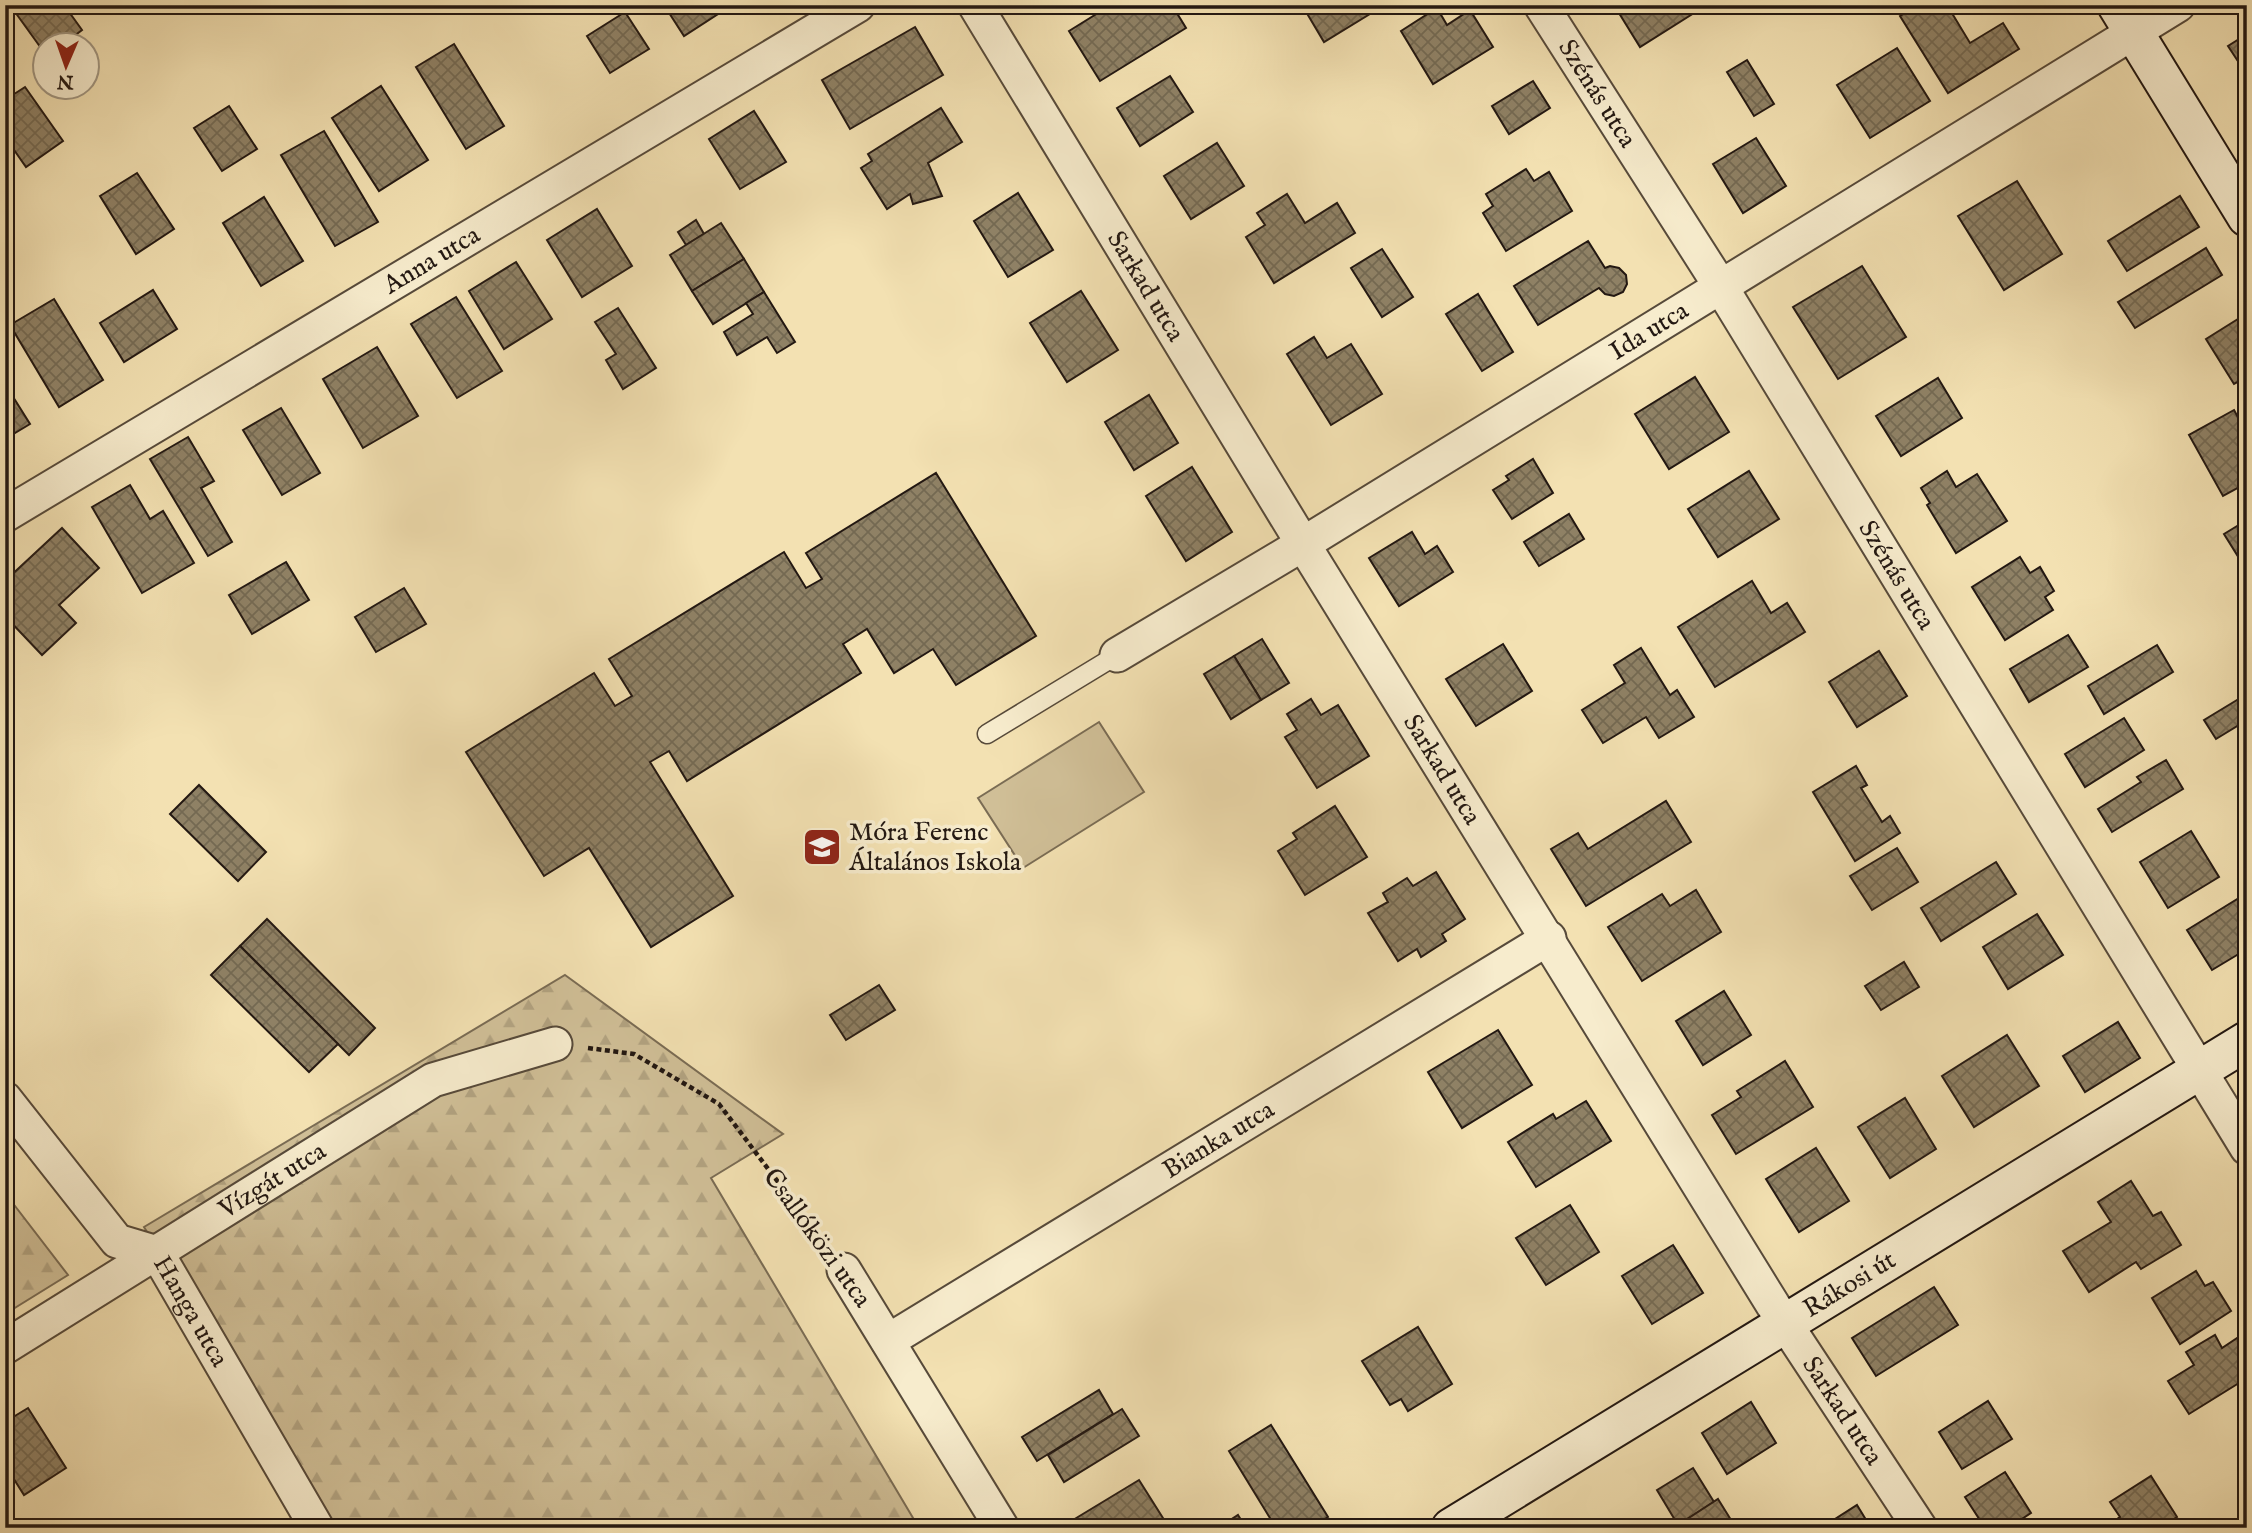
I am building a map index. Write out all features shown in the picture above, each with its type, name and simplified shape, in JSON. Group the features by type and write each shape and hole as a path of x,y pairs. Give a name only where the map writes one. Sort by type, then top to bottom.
{"main road":[{"path":"2125,19 2247,216"},
{"name":"Rákosi út","path":"1451,1528 2247,1041"}],"street":[{"name":"Anna utca","path":"5,515 858,5"},
{"name":"Sarkad utca","path":"975,5 1303,544 1785,1323 1920,1528"},
{"name":"Szénás utca","path":"1541,5 1721,287 2247,1148"},
{"name":"Ida utca","path":"1117,654 1303,544 1721,287 2125,19 2178,5"},
{"name":"Bianka utca","path":"888,1340 1549,938"},
{"name":"Vízgát utca","path":"5,1347 433,1080 555,1044"},
{"name":"Hanga utca","path":"5,1099 117,1241 157,1252 317,1528"},
{"name":"Csallóközi utca","path":"844,1270 1002,1528"}],"lane":[{"path":"987,733 1117,654"}],"path":[{"name":"Csallóközi utca","path":"555,1044 634,1054 719,1104 844,1270"}],"green space":[{"path":"1099,722 1144,792 1023,868 978,798"},
{"path":"565,975 783,1134 711,1178 919,1528 330,1528 144,1227"},
{"path":"5,1193 68,1275 5,1314"}],"building":[{"path":"10,5 64,5 82,30 32,32 32,36"},
{"path":"664,5 732,5 684,36"},
{"path":"1111,5 1172,5 1186,28 1100,81 1069,31"},
{"path":"1302,5 1383,5 1383,6 1324,42"},
{"path":"1614,5 1688,5 1694,13 1640,47"},
{"path":"1918,5 1947,5 1970,43 2003,23 2019,49 1948,93 1900,16"},
{"path":"1437,8 1447,25 1470,10 1493,47 1433,84 1401,31"},
{"path":"625,12 649,49 610,73 587,36"},
{"path":"915,27 943,75 850,129 822,80"},
{"path":"2247,34 2247,75 2228,46"},
{"path":"454,44 504,126 466,149 416,67"},
{"path":"1897,48 1930,101 1870,138 1837,85"},
{"path":"1747,60 1774,104 1754,116 1727,72"},
{"path":"1170,76 1193,112 1140,146 1117,108"},
{"path":"1533,81 1550,108 1509,134 1492,106"},
{"path":"381,86 428,160 379,191 332,118"},
{"path":"25,87 32,97 32,102 36,102 63,141 26,167 5,137 5,100"},
{"path":"229,106 257,149 222,171 194,128"},
{"path":"941,108 962,142 928,163 942,196 913,204 910,194 887,209 861,168 872,161 868,154"},
{"path":"754,111 786,162 740,189 709,139"},
{"path":"324,131 378,222 335,246 281,155"},
{"path":"1756,138 1786,186 1743,213 1713,164"},
{"path":"1217,143 1244,186 1191,219 1164,176"},
{"path":"1526,169 1534,181 1549,172 1572,211 1506,251 1483,213 1493,206 1486,194"},
{"path":"137,173 174,229 136,254 100,196"},
{"path":"2017,181 2062,254 2004,290 1958,216"},
{"path":"1018,193 1053,250 1008,277 974,221"},
{"path":"1287,194 1305,223 1337,203 1355,233 1274,283 1246,237 1265,225 1257,213"},
{"path":"2180,196 2199,227 2127,271 2108,241"},
{"path":"264,197 303,261 261,286 223,223"},
{"path":"597,209 632,266 582,297 547,240"},
{"path":"696,220 704,234 686,245 678,232"},
{"path":"721,223 744,259 692,291 670,255"},
{"path":"1588,241 1605,268 1619,268 1626,275 1627,284 1623,292 1614,296 1605,294 1599,288 1538,325 1514,286"},
{"path":"2206,248 2222,275 2135,328 2118,302"},
{"path":"1382,249 1413,297 1382,317 1351,268"},
{"path":"744,259 764,292 713,324 692,291"},
{"path":"516,262 552,319 504,349 469,291"},
{"path":"1862,266 1906,337 1838,379 1793,307"},
{"path":"153,290 177,329 124,362 100,323"},
{"path":"1081,291 1118,350 1067,382 1030,323"},
{"path":"764,292 795,342 777,353 767,337 737,355 724,332 753,314 746,303"},
{"path":"1478,294 1513,352 1482,371 1446,314"},
{"path":"456,297 502,371 457,398 411,324"},
{"path":"54,299 103,380 59,407 10,325"},
{"path":"618,308 656,368 623,389 606,360 616,354 595,322"},
{"path":"2246,314 2247,377 2234,384 2206,339"},
{"path":"1314,337 1327,358 1351,344 1382,394 1331,425 1287,354"},
{"path":"377,347 418,416 363,448 323,379"},
{"path":"1695,377 1729,432 1669,469 1635,414"},
{"path":"1938,378 1962,418 1901,456 1876,416"},
{"path":"5,384 30,424 5,439"},
{"path":"1149,395 1178,443 1134,470 1105,422"},
{"path":"281,408 320,473 282,495 243,430"},
{"path":"2234,410 2247,434 2247,483 2223,496 2189,435"},
{"path":"188,437 214,481 201,488 232,542 208,556 150,459"},
{"path":"1533,459 1553,493 1512,519 1493,490 1509,480 1506,476"},
{"path":"1192,467 1232,532 1186,561 1146,496"},
{"path":"1749,471 1779,519 1718,557 1688,509"},
{"path":"1947,471 1956,487 1977,474 2007,521 1956,553 1927,505 1930,503 1921,488"},
{"path":"936,473 1036,636 956,685 933,649 894,673 867,629 843,644 861,673 687,781 669,751 650,762 733,896 651,947 589,848 544,876 466,752 594,673 615,706 632,696 609,659 784,552 806,588 822,579 806,553"},
{"path":"130,485 150,519 163,511 194,563 142,593 92,507"},
{"path":"1569,514 1584,539 1539,566 1524,542"},
{"path":"2247,520 2247,553 2239,558 2224,534"},
{"path":"62,528 99,568 59,605 76,623 42,655 5,616 5,581"},
{"path":"1412,532 1425,554 1437,546 1453,572 1399,606 1369,558"},
{"path":"2020,557 2030,573 2040,567 2054,591 2045,597 2053,610 2005,640 1972,587"},
{"path":"286,562 309,600 252,634 229,595"},
{"path":"1752,581 1771,613 1787,603 1805,632 1715,687 1678,627"},
{"path":"404,588 426,624 376,652 355,617"},
{"path":"2068,635 2088,667 2029,702 2010,669"},
{"path":"1262,639 1289,683 1261,700 1234,656"},
{"path":"1503,644 1532,691 1476,726 1446,679"},
{"path":"2157,645 2173,672 2104,714 2088,686"},
{"path":"1641,648 1670,695 1677,690 1694,717 1659,738 1646,717 1603,743 1582,710 1625,683 1614,665"},
{"path":"1879,651 1907,696 1857,727 1829,682"},
{"path":"1234,656 1261,700 1231,719 1204,674"},
{"path":"2247,694 2247,727 2244,722 2216,739 2204,720"},
{"path":"1311,699 1321,715 1338,705 1369,756 1317,788 1285,737 1297,730 1287,714"},
{"path":"2124,718 2144,750 2085,787 2065,754"},
{"path":"2166,760 2183,789 2112,832 2098,809 2141,782 2137,777"},
{"path":"1856,766 1867,785 1861,788 1882,822 1890,816 1900,833 1855,861 1813,792"},
{"path":"199,785 266,852 238,881 170,814"},
{"path":"1666,801 1691,842 1586,906 1551,849 1578,833 1588,849"},
{"path":"1335,806 1367,857 1305,895 1278,851 1297,839 1293,833"},
{"path":"2191,831 2219,877 2168,908 2140,862"},
{"path":"1897,848 1918,882 1872,910 1850,876"},
{"path":"1996,862 2016,894 1941,941 1921,908"},
{"path":"1436,872 1465,919 1442,934 1446,941 1421,957 1417,949 1398,961 1368,913 1388,902 1383,893 1407,878 1413,886"},
{"path":"1696,890 1721,932 1642,981 1608,927 1662,894 1670,906"},
{"path":"2247,893 2247,928 2242,931 2247,939 2247,949 2212,970 2187,930"},
{"path":"2037,914 2063,955 2008,989 1983,947"},
{"path":"267,919 375,1028 349,1055 240,946"},
{"path":"240,946 338,1044 309,1072 211,975"},
{"path":"1904,962 1919,987 1881,1010 1865,986"},
{"path":"879,985 895,1010 846,1040 830,1015"},
{"path":"1724,991 1751,1035 1703,1065 1676,1021"},
{"path":"2118,1022 2140,1058 2085,1092 2063,1056"},
{"path":"1498,1030 1532,1085 1462,1128 1428,1072"},
{"path":"2007,1035 2039,1086 1974,1127 1942,1076"},
{"path":"1785,1061 1813,1107 1736,1154 1712,1115 1741,1097 1737,1091"},
{"path":"1905,1098 1936,1149 1890,1178 1858,1127"},
{"path":"1586,1101 1611,1141 1536,1187 1508,1142 1553,1114 1556,1119"},
{"path":"1816,1148 1849,1201 1799,1232 1766,1179"},
{"path":"2131,1181 2153,1216 2161,1212 2181,1245 2141,1269 2136,1262 2089,1292 2063,1251 2111,1222 2098,1202"},
{"path":"1570,1205 1599,1252 1546,1285 1516,1238"},
{"path":"1673,1245 1703,1293 1652,1324 1622,1276"},
{"path":"2196,1271 2205,1286 2213,1282 2231,1311 2180,1344 2152,1298"},
{"path":"1934,1287 1958,1325 1876,1376 1852,1338"},
{"path":"1418,1327 1452,1384 1408,1411 1401,1399 1390,1405 1362,1361"},
{"path":"2246,1332 2247,1378 2189,1414 2168,1381 2194,1365 2186,1352 2215,1335 2222,1348"},
{"path":"1099,1390 1113,1414 1037,1461 1022,1437"},
{"path":"1988,1401 2012,1439 1962,1469 1939,1432"},
{"path":"1751,1402 1776,1443 1727,1474 1702,1433"},
{"path":"28,1408 66,1468 24,1495 5,1465 5,1422"},
{"path":"1122,1409 1139,1436 1064,1482 1048,1455"},
{"path":"1271,1425 1328,1517 1310,1528 1276,1528 1229,1451"},
{"path":"1693,1468 1714,1502 1678,1525 1657,1490"},
{"path":"2005,1472 2031,1513 2008,1528 1985,1528 1965,1497"},
{"path":"2151,1476 2177,1517 2161,1528 2111,1528 2109,1524 2120,1517 2110,1502"},
{"path":"1139,1480 1168,1526 1078,1528 1073,1520"},
{"path":"1718,1499 1736,1528 1680,1528 1678,1525"},
{"path":"1857,1505 1871,1528 1821,1528"},
{"path":"1238,1515 1246,1528 1218,1528"}],"place":[{"name":"Móra Ferenc Általános Iskola","path":"822,847"}]}
